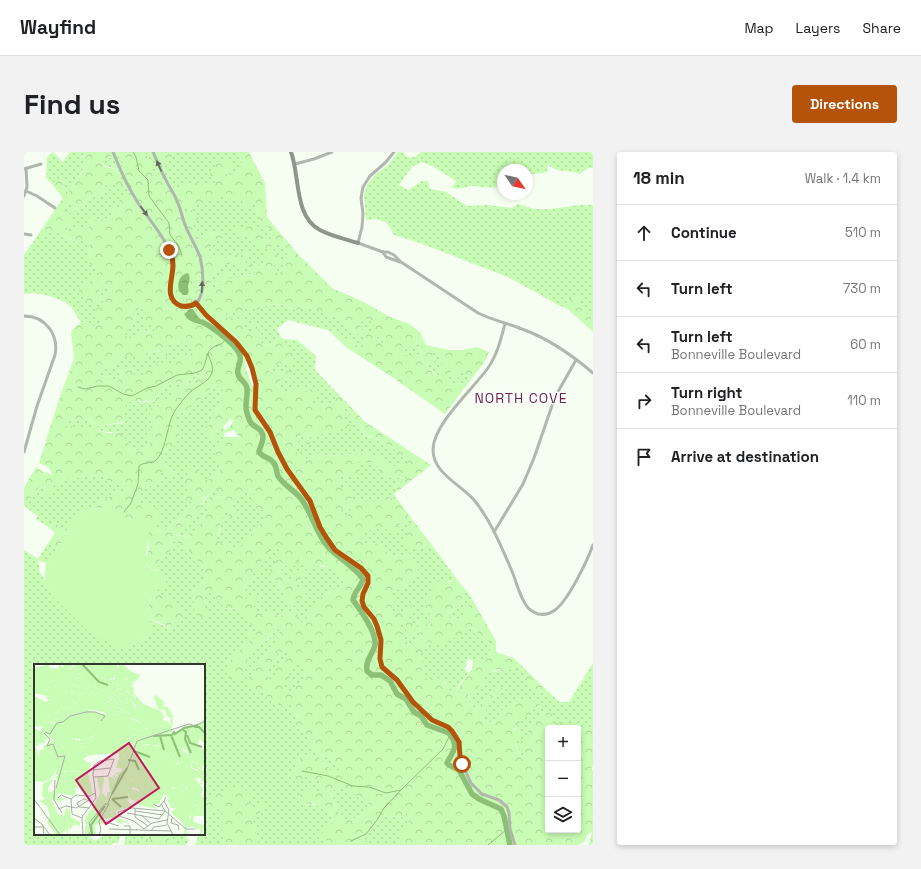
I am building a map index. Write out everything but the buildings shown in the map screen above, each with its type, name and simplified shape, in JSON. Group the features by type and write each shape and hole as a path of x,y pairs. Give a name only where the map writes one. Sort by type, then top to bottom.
{"street":[{"path":"113,152 122,174 138,203 164,240 171,253 173,265 170,287 172,298 177,303 190,306 200,298 203,290 200,258 185,225 178,201 153,152"},
{"path":"291,152 295,164 304,214 309,222 322,231 394,255 401,262 478,313 540,336 593,373"},
{"path":"295,164 332,152"},
{"path":"358,243 362,227 363,214 361,198 363,187 370,176 385,163 394,152"},
{"path":"24,196 26,191 25,168 41,164"},
{"path":"26,191 34,194 55,208"},
{"path":"24,234 31,235"},
{"path":"196,302 206,315 236,342 247,356 256,384 255,410 270,432 287,469 310,501 320,527 326,537 335,550 361,568 368,576 368,583 363,594 362,601 364,607 374,619 377,626 381,640 380,659 382,667 397,680 413,702 422,711 433,721 450,728 456,735 459,742 460,758 471,783 482,794 499,800 507,807 510,829 515,845"},
{"path":"24,316 38,319 47,325 54,335 56,347 55,355 37,406 24,452"},
{"path":"505,324 498,350 491,364 484,374 468,390 436,437 433,451 435,462 441,471 458,484 474,500 482,511 494,532 525,604 534,612 543,614 553,612 560,605 580,572 593,545"},
{"path":"494,532 523,484 534,458 555,397 567,373 576,360"}],"green space":[{"path":"53,152 63,162 70,152 89,152 87,155 80,157 89,160 68,193 63,189 63,180 51,183 46,178 47,157"},
{"path":"89,152 115,152 108,159 98,159 105,167 119,170 123,161 118,152 145,152 152,171 161,175 164,184 170,181 168,190 182,188 194,181 206,186 214,184 216,179 209,175 217,162 227,158 233,165 232,172 226,171 231,179 237,174 243,164 239,155 240,152 249,152 265,183 267,217 296,252 332,288 364,302 388,316 409,324 420,332 426,345 449,350 463,350 477,347 489,352 484,363 472,378 463,372 454,382 452,371 448,374 447,381 453,385 461,383 466,386 445,414 346,347 328,330 335,332 360,347 366,338 356,333 338,318 327,315 314,306 294,310 287,305 269,304 259,309 246,308 241,316 234,311 225,313 228,318 237,318 244,322 246,332 253,337 254,330 250,318 256,323 258,331 265,338 261,343 268,345 277,341 296,354 292,363 282,363 269,367 270,373 292,371 289,380 282,377 277,386 288,393 302,386 307,391 318,388 316,397 307,401 320,406 324,406 332,402 339,395 345,401 343,418 349,423 350,430 342,429 328,433 310,435 310,444 306,444 304,434 299,435 297,454 302,451 307,460 318,454 329,456 366,453 379,458 390,467 403,465 408,461 388,445 365,435 360,424 350,415 348,404 364,421 431,465 398,491 395,487 408,477 388,478 378,474 379,467 373,462 357,462 360,470 355,478 346,475 339,478 341,488 345,488 344,480 355,493 351,498 352,504 342,509 337,514 343,515 346,518 358,496 365,502 371,503 385,496 398,500 409,515 396,528 394,534 383,528 372,529 364,532 361,543 380,544 389,555 399,556 411,554 418,571 403,588 391,592 395,605 389,609 392,614 396,610 406,613 410,604 415,612 408,618 412,622 415,630 410,635 405,629 406,623 396,617 401,626 401,636 409,644 421,638 420,629 417,623 418,619 424,621 429,628 431,623 431,614 423,610 426,601 429,602 435,582 459,582 465,589 462,603 458,608 448,613 444,618 464,619 463,610 470,606 471,597 496,641 496,652 514,658 520,664 517,672 507,669 499,669 491,672 483,678 487,685 479,686 477,693 472,690 468,696 468,703 480,697 469,712 473,712 495,690 511,684 488,703 482,720 494,723 500,718 501,711 522,700 532,701 540,705 524,717 514,730 521,732 515,743 517,750 523,757 526,753 520,748 521,740 525,737 533,736 527,731 531,725 546,711 553,715 549,724 554,725 545,725 545,833 581,833 581,731 589,727 593,728 593,767 591,768 593,771 593,845 589,845 592,832 588,834 584,842 579,845 399,845 402,830 409,820 407,812 404,818 399,816 386,817 384,813 370,826 364,841 368,841 369,845 323,845 328,841 319,839 324,827 332,823 330,812 316,805 299,802 297,798 302,792 310,794 309,789 316,792 325,792 318,779 311,780 305,776 302,780 293,778 295,767 301,755 317,759 324,763 330,770 341,770 330,759 320,755 313,748 304,730 291,723 298,718 289,703 283,707 264,697 270,692 263,689 257,691 248,679 278,638 280,628 276,630 268,639 255,647 237,681 230,679 226,672 228,662 237,655 242,646 255,639 248,635 250,631 256,631 240,608 221,609 224,603 229,599 226,597 214,603 217,596 211,595 209,589 205,593 204,600 209,609 208,620 194,614 195,605 192,591 199,587 207,579 201,563 189,554 192,549 185,551 179,547 177,541 171,542 175,546 160,559 157,570 153,570 145,560 149,544 140,522 129,518 121,519 104,508 96,508 102,500 110,497 115,491 125,493 126,484 118,481 111,483 100,475 63,479 52,487 51,494 44,495 46,487 38,488 25,507 24,506 24,488 36,467 53,475 48,467 39,463 60,396 74,359 71,331 81,322 87,323 91,328 103,322 94,317 95,313 111,290 104,285 98,289 102,296 97,303 88,303 79,290 83,285 91,281 90,276 98,277 100,270 90,264 88,254 90,245 84,238 78,243 53,230 45,236 37,236 63,198 51,183 63,180 63,189 68,193 89,161 80,158 87,155","holes":["125,173 133,183 133,199 125,196 119,197 120,204 126,207 121,209 115,206 110,208 114,213 110,218 96,220 91,216 86,223 90,229 82,230 78,227 68,232 66,224 74,222 70,214 63,209 68,202 73,205 72,211 88,198 105,192 103,185 114,183 120,187 124,183 120,177","237,192 237,199 244,199 240,202 245,209 254,201 258,218 272,230 271,241 261,239 265,234 257,233 259,227 251,224 236,229 240,236 246,234 251,243 262,248 268,248 279,244 283,246 287,253 280,273 273,273 274,265 281,266 274,250 266,253 265,261 261,267 251,263 251,268 255,275 248,275 231,280 228,272 223,273 215,288 208,295 211,289 209,281 216,268 235,262 244,271 248,252 242,255 234,254 228,259 218,256 211,261 208,250 217,240 223,239 220,234 210,232 198,240 193,223 200,217 191,210 183,213 185,203 187,207 193,207 200,201 210,197 215,200 223,196 229,200","141,305 142,310 146,312 144,323 156,328 154,331 147,331 139,334 134,341 125,335 127,329 135,323 136,313","368,318 387,345 382,343 377,338 375,339 375,333 367,334 362,330 359,323","419,341 423,346 416,346 423,353 416,355 405,355 403,350","182,342 194,351 186,357 176,357 172,363 141,369 146,374 135,376 131,367 118,369 122,375 117,383 110,376 103,377 99,373 104,369 114,366 122,357 136,356 142,360 149,352 161,351 161,355 156,364 166,358 168,350 162,345","430,349 438,352 442,364 439,368 441,376 435,375 426,364 433,365 435,357","250,359 258,386 252,386 245,361","198,371 203,371 190,383 175,388 169,398 162,401 156,409 146,408 152,417 151,429 145,437 150,443 144,451 127,448 129,444 120,433 108,433 83,427 66,426 69,420 86,418 98,426 124,422 123,415 127,402 157,402 159,393 173,383 186,382","215,384 223,390 219,395 222,398 221,404 211,418 212,424 204,427 207,437 213,442 218,439 213,432 220,426 222,428 230,419 234,420 225,430 225,433 234,430 239,437 224,437 215,447 214,459 222,468 211,479 200,481 199,473 196,467 188,471 185,480 190,489 183,500 193,502 178,522 157,532 154,524 160,519 162,512 145,501 143,504 138,501 145,485 156,486 164,480 157,470 172,477 178,474 160,462 164,451 174,446 179,439 174,423 178,414 187,411 190,404 204,398 205,394","213,490 221,490 221,496 210,498 203,520 187,537 174,535 181,529 190,528 189,521 200,508 205,497","242,491 254,494 257,499 248,499 249,504 258,509 265,510 265,519 249,536 240,550 230,548 217,539 223,516 215,519 218,514 227,511 231,519 236,517 232,508","269,545 275,548 281,546 282,552 269,571 272,580 277,580 285,594 286,596 283,602 286,604 291,602 294,606 297,603 297,596 301,601 307,597 303,588 294,589 306,570 288,570 295,575 289,581 279,574 284,566 295,566 300,559 304,561 309,568 319,566 327,566 331,568 342,576 344,583 318,599 312,608 305,613 309,617 301,623 297,621 298,610 278,616 268,612 261,614 252,608 258,602 256,597 245,599 249,595 244,587 255,571 260,570 261,561 269,557","467,628 474,629 483,639 492,643 489,656 484,661 473,661 472,669 456,691 450,691 445,683 440,679 424,679 425,667 419,655 425,651 425,644 427,641 434,644 444,643 463,634","289,650 289,658 281,661 274,670 277,677 268,682 269,666 278,653","297,663 305,668 304,680 296,686 293,692 280,685 283,683 291,685 289,675","337,786 354,794 372,806 363,815 342,821 331,794"]},
{"path":"115,152 118,152 123,161 120,170 105,166 97,158 111,158"},
{"path":"145,152 152,152 165,166 175,152 240,152 239,155 243,164 237,174 231,179 226,170 233,165 209,174 216,179 214,184 206,186 194,181 182,188 167,190 170,182 164,184 151,171 151,165"},
{"path":"152,152 175,152 165,166 157,168"},
{"path":"398,152 403,152 407,157 415,157 421,152 593,152 593,168 588,168 580,174 571,171 557,170 548,165 547,172 533,174 533,164 497,164 497,187 489,188 473,186 452,188 456,181 432,166 422,162 412,167 399,185 408,190 422,181 428,181 430,189 446,192 467,206 487,205 512,208 518,204 534,209 551,209 578,205 593,205 593,323 583,310 579,296 570,299 562,307 508,277 417,242 394,235 387,223 377,219 366,220 364,195 367,185 375,175 389,164"},
{"path":"125,173 133,183 133,199 127,207 121,209 115,206 110,208 114,213 110,218 96,220 90,229 68,232 66,224 73,221 63,209 68,202 73,205 73,211 88,198 105,192 103,185 114,183"},
{"path":"237,192 244,199 245,208 254,201 258,218 272,230 271,241 261,239 237,229 240,236 246,234 268,248 279,244 283,246 287,253 285,262 280,273 272,273 274,265 265,261 261,267 252,263 255,275 248,274 236,279 217,282 215,290 207,296 211,289 209,281 216,268 235,262 244,271 248,252 242,255 234,254 228,259 218,256 211,261 208,250 217,240 223,239 220,234 210,232 198,240 193,223 200,217 183,213 185,202 199,201 210,196 223,196"},
{"path":"53,230 77,243 84,238 90,245 88,254 100,270 98,277 83,285 98,289 104,285 111,290 104,299 103,322 91,328 87,323 81,322 73,309 61,300 35,293 24,294 24,255 37,236 45,236"},
{"path":"579,296 583,310 593,323 593,332 569,310 562,307 570,299"},
{"path":"269,304 287,305 294,310 314,306 327,315 338,318 356,333 366,338 360,347 335,332 288,320 277,329 282,339 297,340 316,356 315,370 339,395 332,402 324,406 315,405 306,401 307,391 296,389 288,393 277,386 282,377 288,380 283,371 270,373 269,366 282,363 292,363 287,348 277,341 268,345 261,343 258,331 250,319 254,330 253,338 246,332 237,318 228,318 225,313 246,308 259,309"},
{"path":"141,305 156,328 154,331 145,331 134,341 125,335 126,329 135,323 136,313"},
{"path":"368,317 388,345 382,343 378,338 375,340 362,330 359,323"},
{"path":"419,341 423,346 417,347 423,353 416,355 405,355 403,350"},
{"path":"182,342 195,351 175,363 150,373 136,376 118,370 122,375 117,383 110,376 103,377 98,373 104,369 114,366 122,357 162,351 157,363 166,358 161,345"},
{"path":"429,349 438,352 442,364 441,376 435,375 433,371 425,364 433,365 435,357"},
{"path":"198,371 203,371 190,383 175,388 169,398 162,401 156,409 152,417 151,429 145,437 150,443 144,451 126,448 120,433 66,427 69,420 86,418 98,426 124,423 123,415 127,402 157,402 159,393 173,383 186,382"},
{"path":"452,371 454,381 463,372 472,378 466,386 461,383 453,385 447,381 447,374"},
{"path":"215,384 223,390 221,404 211,418 213,432 220,425 225,430 224,437 215,447 222,468 211,479 199,481 199,473 190,489 193,502 192,504 177,522 157,532 143,504 138,501 142,490 145,485 156,486 156,470 178,473 169,469 160,462 164,451 174,446 178,433 174,423 178,414 187,411 190,404 204,398 205,394"},
{"path":"345,401 348,404 350,415 360,424 364,435 388,445 408,461 403,465 390,467 379,458 366,453 329,456 318,454 307,460 297,455 299,435 304,434 310,444 310,435 335,430 349,423 343,418"},
{"path":"357,461 363,463 373,462 388,478 409,477 395,487 398,491 394,494 398,500 385,496 377,501 368,503 358,496 346,518 337,515 342,509 352,504 349,487 344,482 345,488 341,488 338,478 346,475"},
{"path":"100,475 111,483 118,481 126,484 125,493 115,491 110,497 102,500 96,508 91,508 82,512 75,518 67,531 54,523 50,528 36,519 38,516 25,507 38,488 52,487 63,479"},
{"path":"213,490 221,490 221,496 210,498 205,516 196,528 187,537 173,534 193,517"},
{"path":"242,491 254,493 257,499 258,509 266,510 265,519 249,536 240,550 230,548 217,539 221,528 214,519 218,514 223,512 235,512 232,508"},
{"path":"101,508 112,510 120,518 134,519 143,522 148,527 149,532 146,563 152,570 162,571 166,578 165,586 158,590 152,597 148,609 153,632 124,650 89,632 54,598 44,584 46,563 50,560 66,536 72,518 87,509"},
{"path":"409,515 412,519 409,530 423,548 431,544 459,582 447,581 431,592 429,602 426,601 431,618 429,628 418,619 417,623 420,629 421,638 409,644 401,636 401,626 396,617 406,623 412,622 408,618 410,604 406,613 392,614 389,609 390,592 403,588 418,571 411,554 399,556 389,555 380,544 360,543 364,532 376,527 386,529 396,528"},
{"path":"412,519 431,544 418,548 404,544"},
{"path":"54,523 67,531 66,536 57,550 48,543 55,533 50,528"},
{"path":"177,541 179,547 192,548 193,556 201,563 207,579 199,587 192,591 195,605 208,606 204,600 205,593 209,589 217,596 214,603 226,597 229,599 222,609 240,608 257,631 256,639 242,646 237,655 228,662 230,679 237,680 247,659 256,646 269,639 275,631 280,628 278,638 248,679 250,683 270,692 264,697 283,707 289,702 298,719 292,724 304,730 313,748 320,755 330,759 342,771 330,770 324,763 317,759 301,755 295,767 293,778 305,776 318,778 321,787 326,792 309,790 310,794 308,805 316,805 330,812 332,823 319,839 328,841 323,845 258,845 256,829 251,816 253,810 246,802 252,798 228,793 217,793 205,804 205,664 34,664 34,835 90,835 89,836 95,841 107,835 121,835 118,844 115,842 112,845 24,845 24,550 38,559 48,543 57,550 46,563 38,560 40,573 44,578 44,584 54,598 124,650 150,635 149,619 171,629 172,624 168,599 156,591 165,585 166,580 160,571 157,570 160,559 175,546 171,542"},
{"path":"269,545 281,546 282,552 277,580 293,606 294,589 306,570 289,570 296,575 289,581 279,574 284,566 300,559 316,566 331,567 342,576 344,583 338,588 321,596 312,608 305,613 309,617 301,623 297,621 297,610 278,616 268,612 261,614 251,608 244,600 244,587 255,571"},
{"path":"465,589 471,597 470,606 465,619 444,618 460,606 464,597"},
{"path":"156,591 172,602 184,616 172,624 171,629 159,622 149,619 149,604"},
{"path":"466,628 474,629 483,639 492,643 489,656 484,661 473,661 468,658 465,669 468,674 458,686 456,691 450,691 445,682 424,679 419,655 425,651 425,644 427,641 444,643"},
{"path":"289,650 289,658 281,661 278,677 268,682 269,666 278,652"},
{"path":"297,662 305,668 304,680 296,686 293,692 279,685 283,683"},
{"path":"593,663 593,728 589,727 581,731 581,725 548,724 546,711 531,725 527,731 534,736 523,757 515,742 515,732 520,722 526,715 540,706 519,701 508,709 501,711 500,718 494,723 482,720 488,703 509,686 495,690 473,712 468,712 479,698 468,703 471,692 476,688 487,685 482,678 491,672 507,668 517,672 520,664 529,673 522,680 540,692 553,696 560,702 569,702"},
{"path":"529,673 553,696 540,692 522,680"},
{"path":"565,719 570,725 554,725"},
{"path":"337,786 354,794 372,806 359,816 342,821 331,793"},
{"path":"232,787 239,787 249,792 253,798 246,802 251,804 253,809 261,800 264,806 259,814 251,816 256,829 258,845 224,845 220,810 214,806 205,816 205,804 217,793 228,793"},
{"path":"214,806 220,810 224,845 195,845 199,835 205,835 205,816"},
{"path":"407,811 409,820 402,830 399,845 369,845 368,841 364,841 370,826 384,812 386,817 399,816 404,818"},
{"path":"126,835 153,835 150,840 144,838 140,845 124,845"},
{"path":"153,835 167,835 172,845 140,845 144,838 150,840"},
{"path":"167,835 185,835 189,840 186,845 172,845"}],"water":[{"path":"188,273 190,278 188,286 189,290 187,295 183,295 179,291 178,285 181,277"},
{"path":"190,309 193,309 198,317 208,325 197,323 188,319 184,314"}],"waterway":[{"path":"133,152 136,157 139,171 148,180 149,196 169,223 170,235 178,245 182,255"},
{"path":"202,322 229,342 240,356 238,372 240,378 247,387 247,413 251,423 261,430 263,434 263,441 259,452 273,462 280,479 302,500 321,537 329,548 363,579 353,600 371,628 375,640 375,645 367,664 367,671 372,675 381,675 390,681 397,694 406,699 414,712 421,716 427,725 449,733 455,745 447,763 459,770 472,794 479,799 501,809 504,816 510,845"},
{"path":"78,387 85,389 98,386 109,386 123,394 132,396 177,375 195,373 202,370 209,351 225,340"},
{"path":"124,512 131,503 138,484 139,466 154,462 158,458 164,447 170,421 176,409 190,392 205,382 211,375 212,367 208,354"},
{"path":"302,771 328,776 353,786 369,787 386,793 401,790 443,749 450,735"},
{"path":"351,841 366,834 384,808 401,790"},
{"path":"488,845 506,830"}],"district":[{"name":"NORTH COVE","path":"521,398"}],"route":[{"path":"169,250 173,262 170,290 172,299 185,306 190,306 196,303 206,315 236,342 245,353 252,368 257,389 255,410 270,432 287,469 310,501 323,532 335,550 365,571 368,576 369,580 363,594 362,601 364,607 374,619 377,626 381,640 380,659 382,667 397,680 417,706 432,720 448,727 458,738 462,764"}]}
